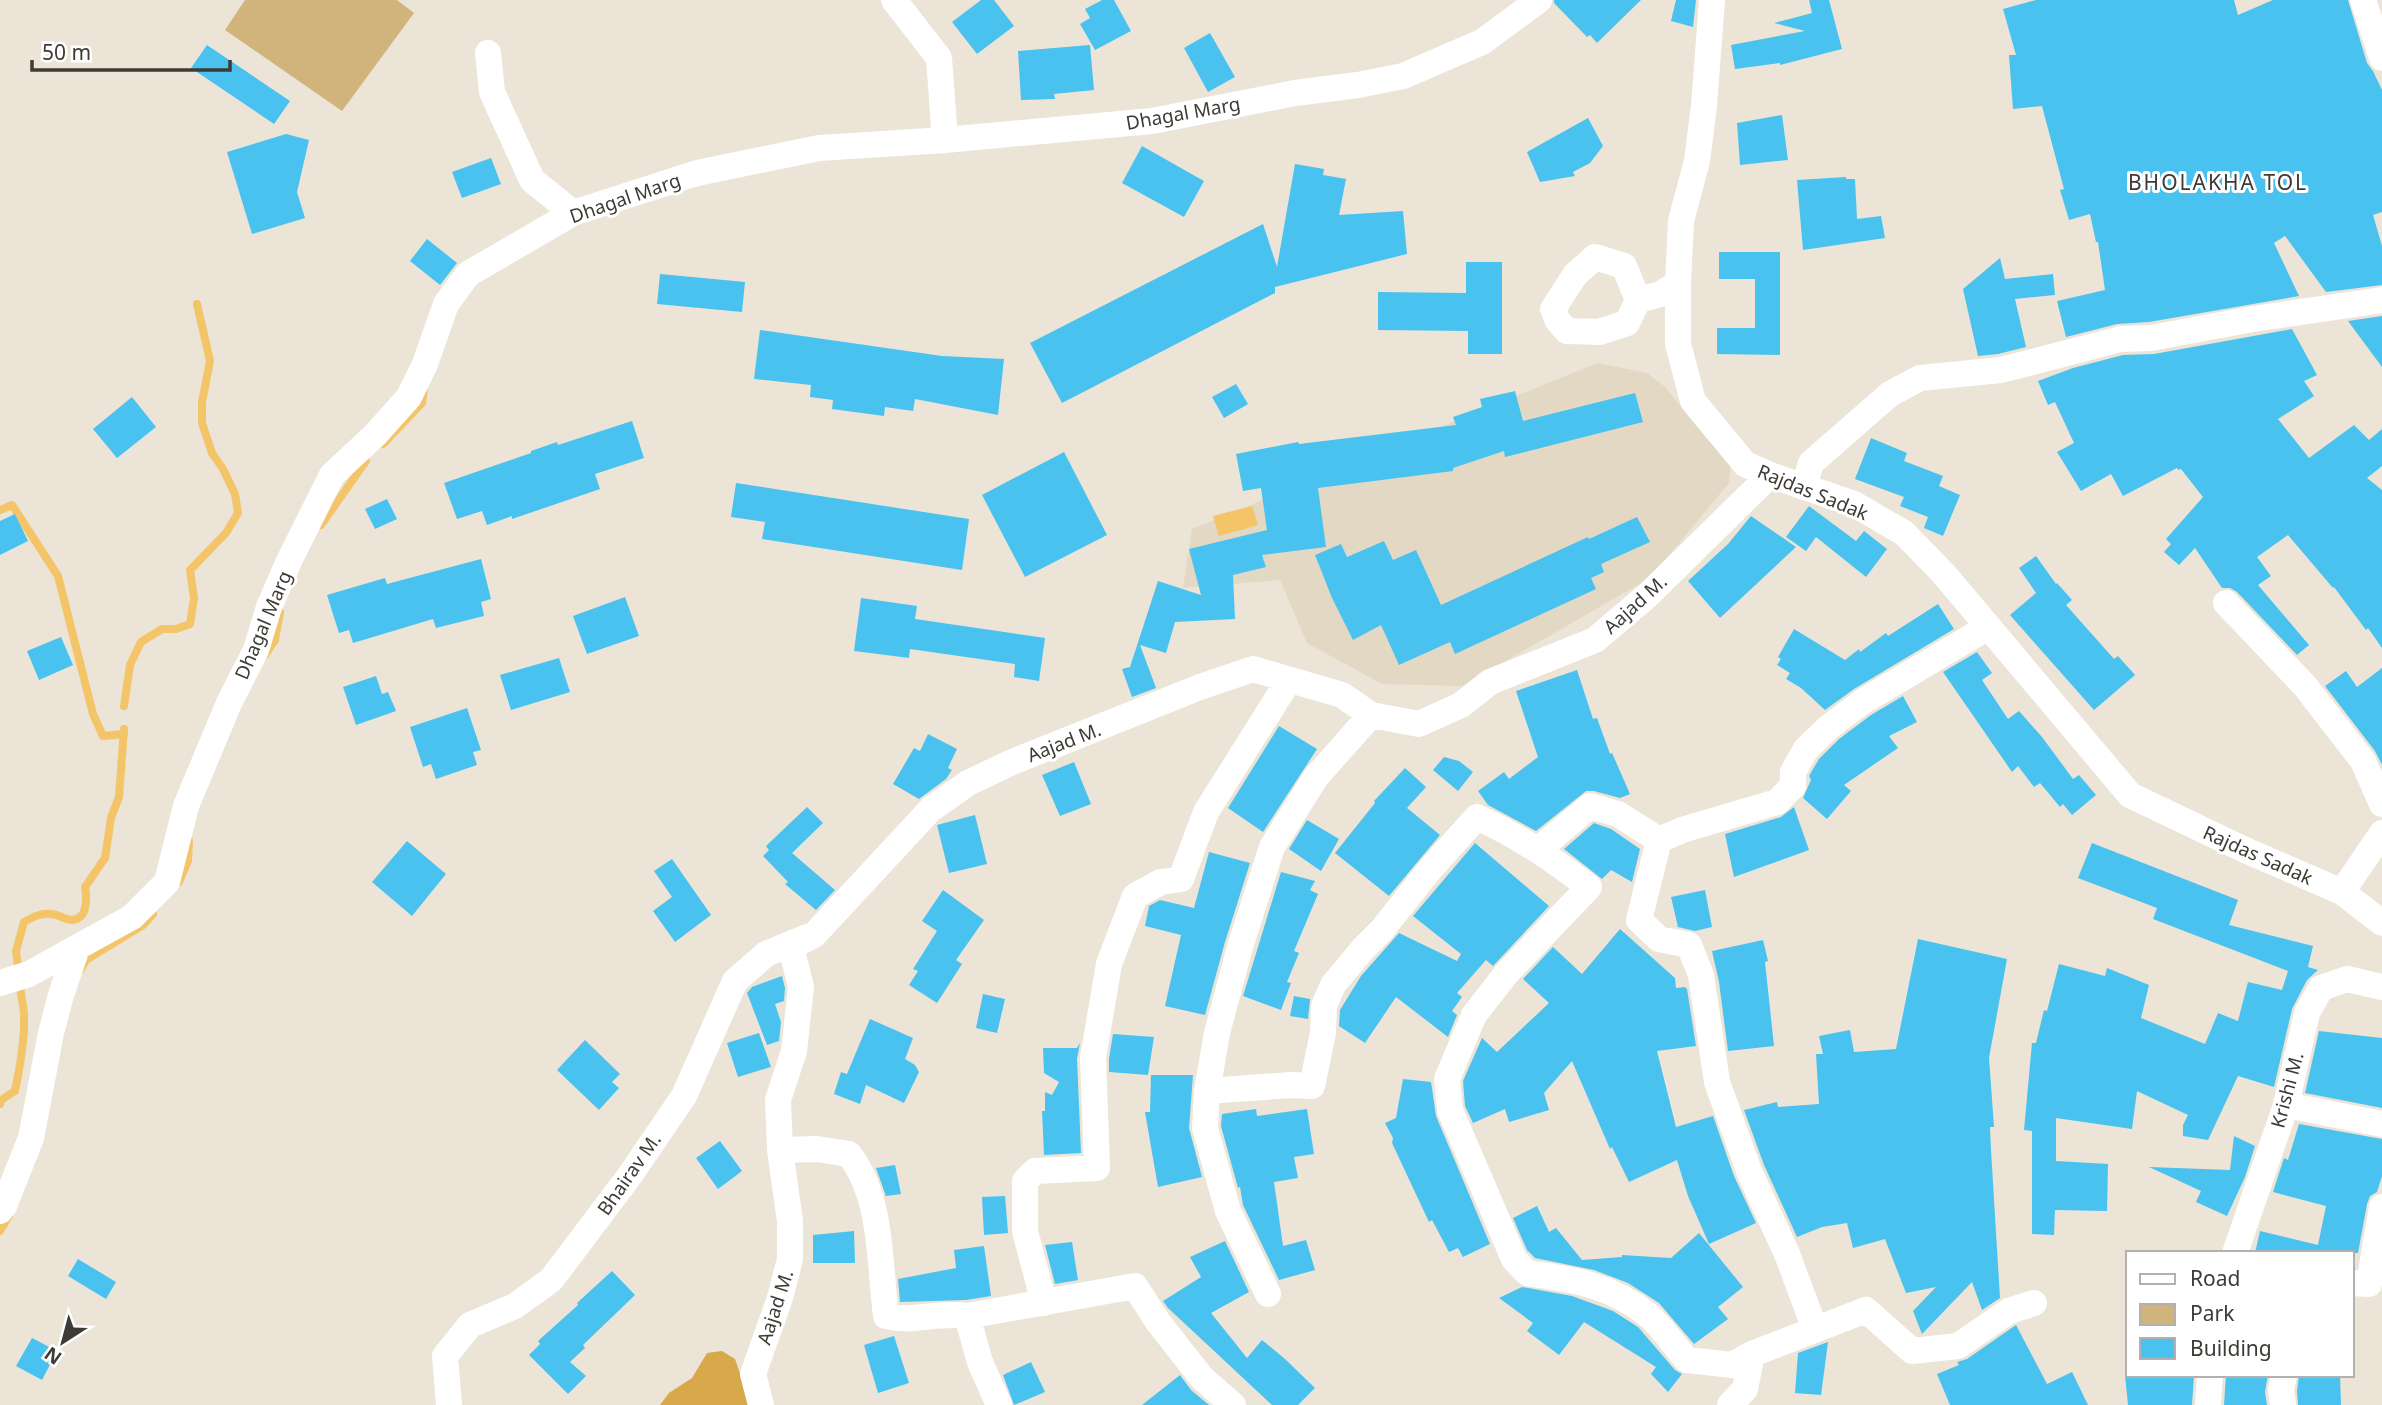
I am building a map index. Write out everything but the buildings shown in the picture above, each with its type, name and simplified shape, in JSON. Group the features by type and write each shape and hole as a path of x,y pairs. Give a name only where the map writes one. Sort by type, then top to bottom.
{"street":[{"path":"894,0 939,58 945,140"},
{"name":"Dhagal Marg","path":"0,984 29,974 132,917 167,882 186,806 229,703 256,650 289,561 332,475 409,397 425,364 446,304 468,274 573,213 697,173 820,148 945,140 1152,121 1296,93 1403,76 1482,42 1539,0"},
{"name":"Rajdas Sadak","path":"1712,0 1698,161 1681,221 1678,284 1678,344 1693,401 1745,464 1854,504 1904,533 1943,573 2130,795 2245,850 2342,892 2382,923"},
{"path":"2363,0 2382,58"},
{"path":"488,53 492,92 532,180 573,213"},
{"path":"1638,300 1661,294 1678,284"},
{"path":"1804,487 1811,463 1890,394 1920,378 2001,370 2121,339 2151,338 2382,300"},
{"name":"Aajad M.","path":"761,1405 753,1374 780,1298 790,1259 790,1221 780,1150 778,1100 794,1051 802,987 791,947 814,935 931,809 968,783 1010,763 1200,687 1253,669 1342,695 1371,715 1419,724 1461,705 1490,682 1595,640 1648,595 1770,475"},
{"path":"2226,603 2305,687 2363,761 2382,804"},
{"path":"1660,840 1682,830 1777,802 1793,786 1793,772 1806,749 1829,727 1862,702 1988,628"},
{"path":"1044,1303 1025,1231 1025,1181 1035,1171 1097,1168 1093,1058 1109,964 1135,896 1161,882 1181,879 1206,812 1289,680"},
{"path":"1268,1294 1227,1211 1205,1128 1207,1091 1217,1033 1240,947 1272,847 1316,777 1371,715"},
{"path":"1539,849 1590,806 1618,814 1660,840"},
{"path":"1207,1091 1312,1086 1323,1033 1324,1006 1333,985 1477,817 1539,849 1589,887 1506,974 1474,1015 1447,1079 1450,1110 1514,1259 1527,1273 1579,1280 1619,1296 1649,1316 1687,1360 1732,1365 1752,1354 1866,1310 1912,1351 1958,1346 2009,1311 2034,1303"},
{"path":"2342,892 2373,861 2382,833"},
{"path":"1660,840 1639,920 1659,939 1689,945 1701,975 1717,1082 1748,1171 1787,1254 1815,1329"},
{"name":"Bhairav M.","path":"449,1405 445,1356 470,1325 515,1306 551,1280 628,1178 684,1096 735,981 766,954 814,935"},
{"path":"0,1211 31,1138 54,1020 77,948"},
{"name":"Krishi M.","path":"2236,1251 2286,1105 2307,1013 2321,988 2347,979 2382,987"},
{"path":"2286,1105 2382,1124"},
{"path":"780,1150 817,1149 849,1154 861,1170 874,1211 886,1316 901,1320 953,1313 967,1316 1135,1286 1158,1322 1202,1378 1233,1405"},
{"path":"2368,1283 2382,1206"},
{"path":"967,1316 981,1362 999,1405"},
{"path":"1730,1405 1745,1389 1752,1354"},
{"path":"2208,1405 2210,1377"},
{"path":"2283,1405 2281,1390 2284,1377"}],"shaded area":[{"path":"1597,363 1647,373 1664,386 1707,439 1731,460 1729,483 1650,578 1462,686 1382,684 1307,643 1280,580 1183,588 1192,529"},
{"path":"1252,506 1258,525 1219,536 1213,516"},
{"path":"722,1351 735,1359 751,1405 660,1405 669,1393 692,1378 707,1353"}],"green space":[{"path":"245,0 397,0 414,13 342,111 225,30"}],"waterway":[{"path":"124,706 130,665 141,642 162,629 176,629 190,624 194,598 190,570 226,533 238,513 235,494 212,453 202,423 202,402 210,361 197,304"},
{"path":"383,444 422,403 424,389"},
{"path":"321,525 366,461"},
{"path":"0,510 12,505 58,576 93,714 103,736 124,734"},
{"path":"265,655 275,640 280,612"},
{"path":"19,973 16,951 24,922 47,914 72,920 84,912 85,887 105,858 111,818 119,797 124,729"},
{"path":"179,882 188,861 189,841"},
{"path":"81,969 86,960 143,925 153,914"},
{"path":"0,1104 1,1100 15,1091 20,1063 24,1025 20,982"},
{"path":"0,1231 9,1216"}],"district":[{"name":"BHOLAKHA TOL","path":"2218,182"}]}
